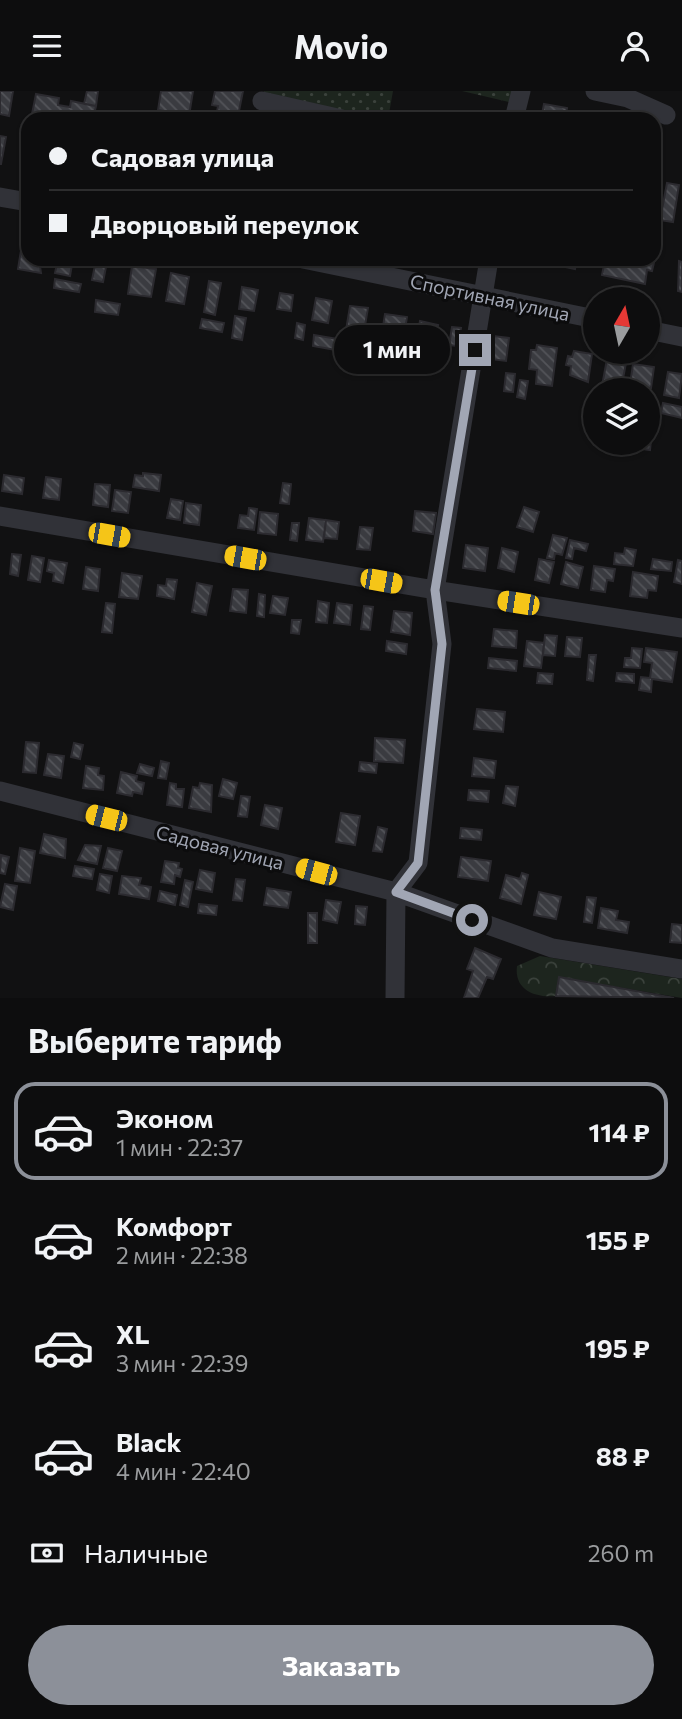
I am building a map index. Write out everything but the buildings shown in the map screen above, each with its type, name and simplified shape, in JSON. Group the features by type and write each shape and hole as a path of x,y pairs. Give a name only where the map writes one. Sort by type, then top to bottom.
{"street":[{"path":"516,112 521,91"},
{"path":"594,91 628,97 660,112"},
{"path":"261,104 304,112"},
{"path":"661,113 666,115"},
{"path":"0,197 21,201"},
{"name":"Спортивная улица","path":"337,266 583,317"},
{"path":"395,998 396,892 418,863 442,644 435,590 488,266"},
{"path":"660,332 682,337"},
{"path":"0,516 435,590 682,628"},
{"name":"Садовая улица","path":"0,791 396,892 552,949 682,969"}],"green space":[{"path":"264,91 393,91 389,112 311,112 262,101"},
{"path":"462,91 521,91 518,104"},
{"path":"540,956 682,979 682,998 560,977 556,996 534,994 522,987 517,966"}],"route":[{"path":"472,920 396,892 418,863 442,644 435,590 475,350"}]}
